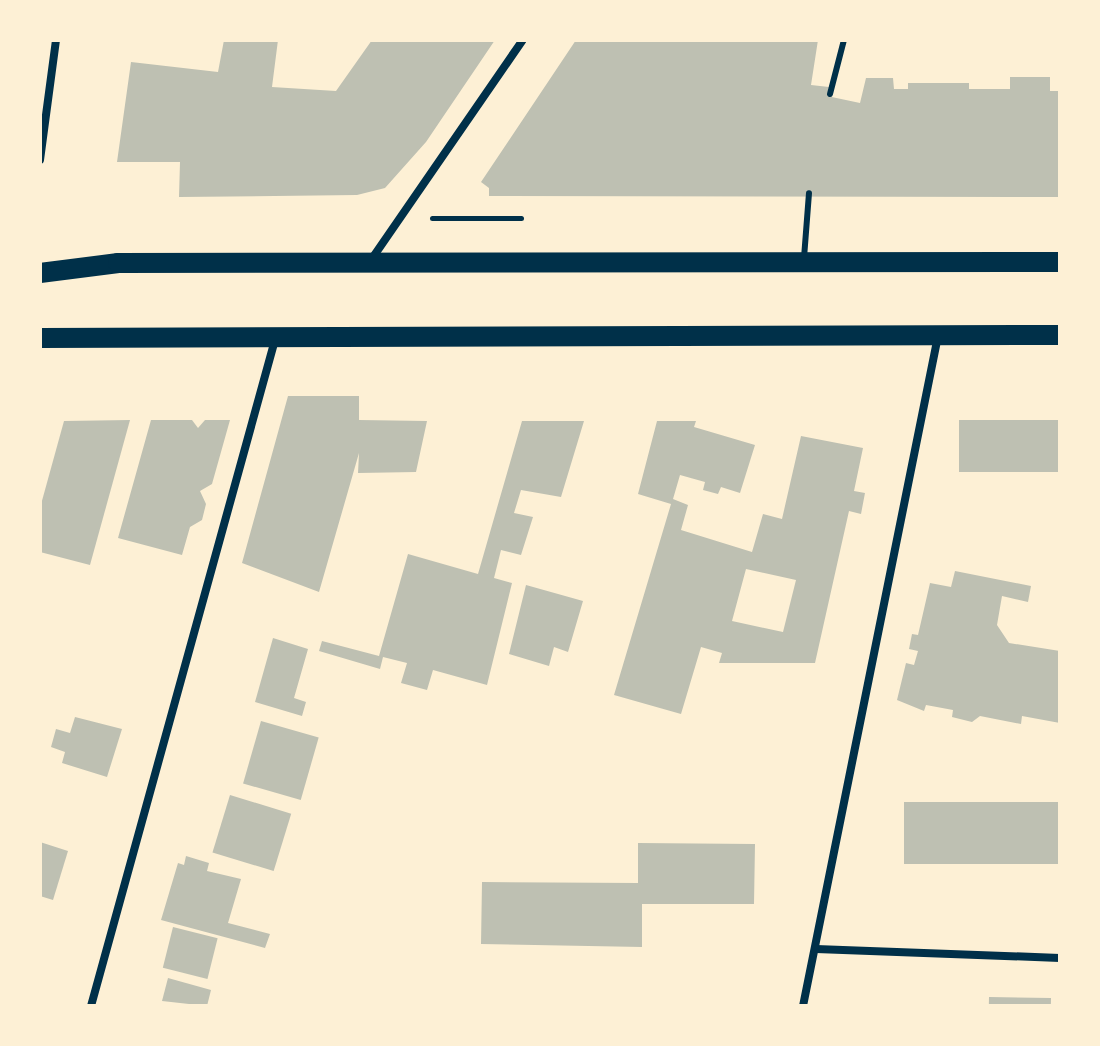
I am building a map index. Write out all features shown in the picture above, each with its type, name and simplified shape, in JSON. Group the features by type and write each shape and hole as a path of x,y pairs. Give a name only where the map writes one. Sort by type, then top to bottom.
{"main road":[{"path":"40,273 118,263 1060,262"},
{"path":"40,338 1060,335"}],"street":[{"path":"40,160 56,40"},
{"path":"370,262 523,40"},
{"path":"803,1006 939,335"},
{"path":"91,1006 276,337"},
{"path":"816,949 1060,958"}],"lane":[{"path":"830,94 844,40"},
{"path":"803,261 809,193"}],"path":[{"path":"432,219 521,218"}],"building":[{"path":"224,40 278,40 272,87 336,91 372,40 495,40 426,142 385,188 357,195 179,197 180,162 117,162 131,62 218,72"},
{"path":"576,40 818,40 811,85 829,87 827,96 860,103 866,78 893,78 894,89 908,89 908,83 969,83 969,89 1010,89 1010,77 1050,77 1050,91 1060,91 1060,197 489,196 489,188 481,182"},
{"path":"288,396 359,396 359,420 427,421 416,472 358,473 359,453 319,592 242,563"},
{"path":"130,420 90,565 40,552 40,508 64,421"},
{"path":"151,420 192,420 198,428 205,420 230,420 212,484 200,491 206,504 202,520 190,527 182,555 118,538"},
{"path":"959,420 1060,420 1060,472 959,472"},
{"path":"522,421 584,421 561,497 521,490 514,513 533,517 521,555 501,550 494,578 512,583 487,685 433,670 427,690 401,683 407,663 383,657 380,669 319,651 322,641 379,656 408,554 478,574"},
{"path":"657,421 696,421 694,427 755,445 740,493 721,487 718,494 703,490 705,482 680,475 673,499 688,505 681,530 752,552 763,514 782,519 801,436 863,448 854,491 865,493 861,514 849,511 815,663 719,663 722,653 701,647 681,714 614,695 671,504 638,494","holes":["746,569 796,580 783,632 732,621"]},
{"path":"955,571 1031,586 1028,602 1002,596 997,625 1009,643 1060,651 1060,723 1022,716 1021,724 980,716 972,722 952,717 953,710 926,705 924,711 897,700 906,663 914,665 918,651 909,649 912,634 918,635 930,583 951,587"},
{"path":"526,585 583,601 568,652 554,647 549,666 509,654"},
{"path":"273,638 308,649 294,698 306,702 302,716 255,702"},
{"path":"75,717 122,729 107,777 62,763 65,752 51,747 56,729 70,733"},
{"path":"261,721 319,738 301,800 243,783"},
{"path":"230,795 291,814 274,871 212,852"},
{"path":"904,802 1060,802 1060,864 904,864"},
{"path":"40,842 68,851 53,900 40,896"},
{"path":"638,843 755,844 754,904 642,904 642,947 481,944 482,882 638,883"},
{"path":"186,856 209,863 207,871 241,879 228,923 270,934 265,948 161,920 178,863 184,865"},
{"path":"173,927 218,938 207,979 163,968"},
{"path":"168,978 211,990 207,1006 162,1001"},
{"path":"989,997 1051,998 1051,1006 989,1006"}]}
